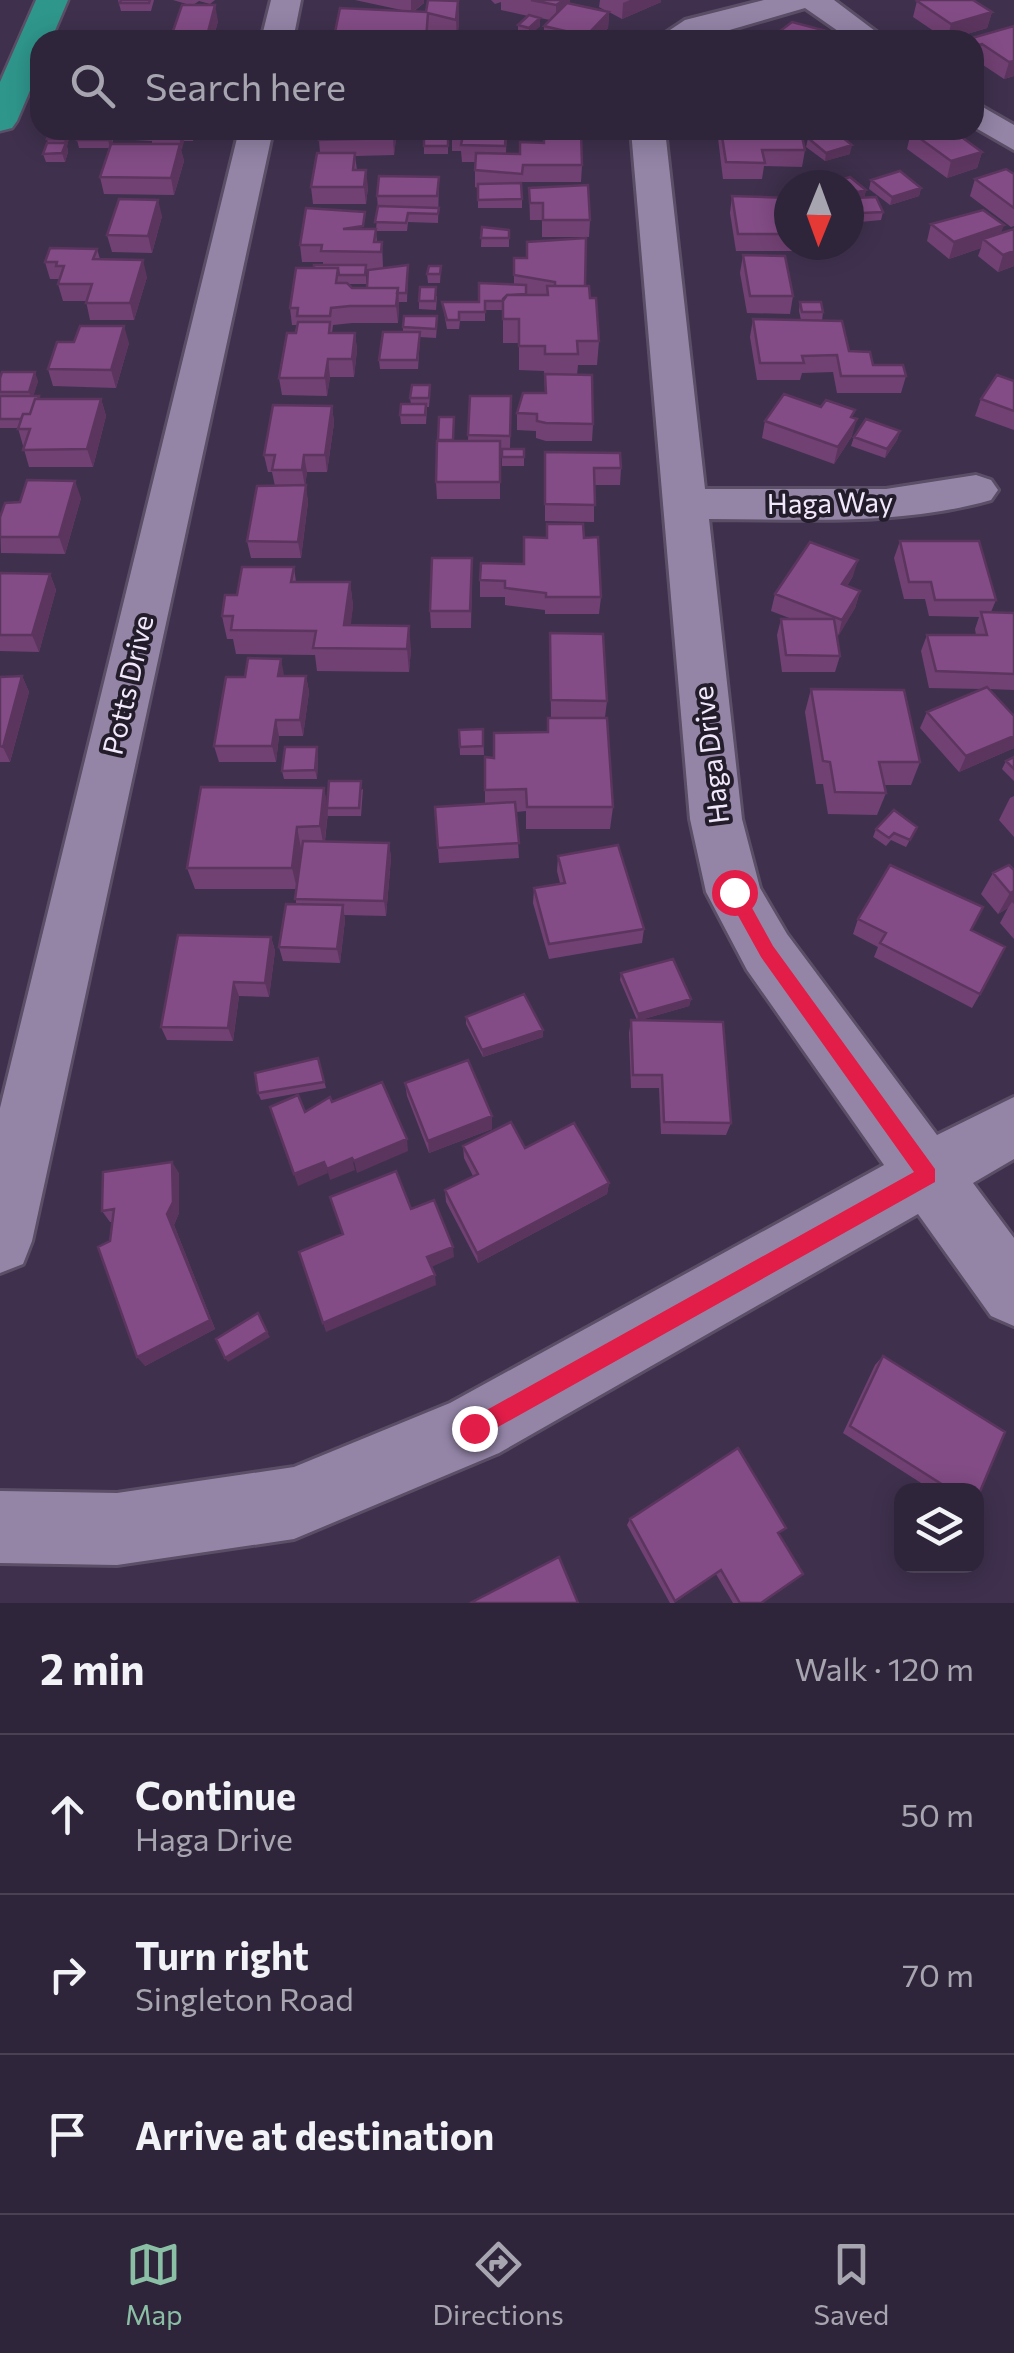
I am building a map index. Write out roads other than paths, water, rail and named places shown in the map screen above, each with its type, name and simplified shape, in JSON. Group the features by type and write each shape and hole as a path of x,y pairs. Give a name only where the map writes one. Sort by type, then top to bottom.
{"highway":[{"path":"39,30 52,0"},
{"path":"0,121 30,51"}],"street":[{"path":"279,30 286,0"},
{"path":"690,30 799,0"},
{"path":"814,0 857,30"},
{"path":"984,119 1014,140"},
{"name":"Potts Drive","path":"0,1241 254,140"},
{"name":"Haga Drive","path":"649,140 716,819 734,892 767,952 1014,1293"},
{"name":"Haga Way","path":"684,504 886,504 976,490"},
{"path":"0,1527 117,1530 294,1503 474,1428 1014,1126"}]}
